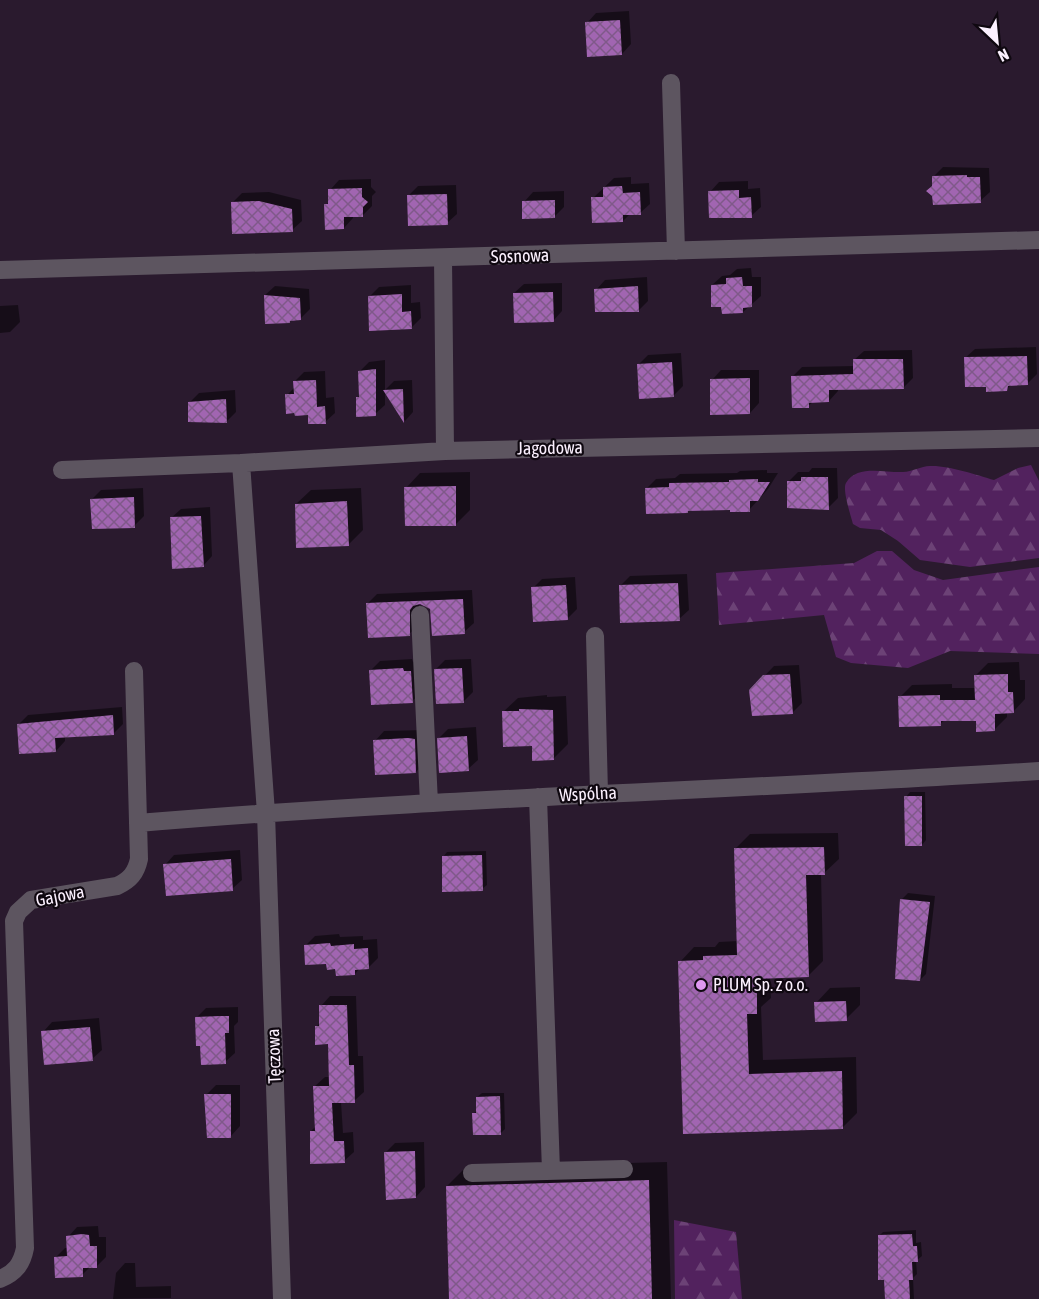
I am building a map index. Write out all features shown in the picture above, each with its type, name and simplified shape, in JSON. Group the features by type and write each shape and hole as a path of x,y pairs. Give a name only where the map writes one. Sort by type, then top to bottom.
{"street":[{"path":"671,83 676,251"},
{"name":"Sosnowa","path":"0,270 1039,240"},
{"path":"443,258 445,451"},
{"name":"Jagodowa","path":"62,470 241,463 445,451 1039,438"},
{"name":"Tęczowa","path":"241,463 266,813 282,1299"},
{"path":"420,615 429,803"},
{"path":"595,636 599,793"},
{"name":"Gajowa","path":"0,1278 9,1275 17,1268 23,1258 25,1248 14,921 18,912 31,900 117,886 126,882 137,868 139,860 134,671"},
{"name":"Wspólna","path":"138,823 599,793 1039,771"},
{"path":"538,797 550,1162"},
{"path":"471,1173 550,1162 624,1168"}],"green space":[{"path":"1031,465 1039,481 1039,558 970,567 920,560 881,530 860,528 853,524 846,497 846,483 857,473 864,471 903,472 937,466 994,480 1018,468"},
{"path":"877,551 892,551 914,570 943,580 1039,567 1039,654 950,651 908,668 851,663 836,657 824,615 719,625 716,573 854,563"},
{"path":"674,1220 736,1232 742,1299 675,1299"}],"building":[{"path":"620,20 622,55 587,57 585,22"},
{"path":"967,175 967,177 980,177 981,203 933,205 932,196 926,191 932,186 932,176"},
{"path":"622,186 623,193 640,192 641,215 623,215 623,222 592,223 591,197 603,197 603,187"},
{"path":"362,188 362,197 368,202 363,207 363,217 344,217 344,229 325,230 324,204 328,204 328,189"},
{"path":"739,190 739,198 751,197 752,218 709,218 708,191"},
{"path":"447,194 448,225 408,226 407,195"},
{"path":"555,200 555,218 522,219 522,201"},
{"path":"259,201 292,209 293,232 232,234 231,202"},
{"path":"742,277 743,286 752,286 752,307 743,308 743,313 722,314 721,307 711,307 711,285 726,284 726,278"},
{"path":"638,286 639,312 595,312 594,289"},
{"path":"553,292 554,322 514,323 513,293"},
{"path":"402,294 402,312 411,311 412,329 369,331 368,296"},
{"path":"264,295 300,298 301,320 265,324"},
{"path":"1027,356 1028,385 1008,386 1007,391 986,392 986,387 965,387 964,357"},
{"path":"853,359 903,359 904,389 829,390 829,402 809,403 809,408 792,408 791,376 853,374"},
{"path":"672,362 674,397 639,399 637,364"},
{"path":"376,369 376,416 356,417 356,397 359,397 358,371"},
{"path":"750,378 750,414 710,415 710,379"},
{"path":"316,380 317,407 325,406 326,424 308,424 308,415 286,414 285,394 294,394 293,381"},
{"path":"403,389 404,423 383,390"},
{"path":"226,399 227,423 188,422 188,402"},
{"path":"801,477 828,477 829,510 787,508 787,481 801,481"},
{"path":"758,479 758,482 770,482 758,501 750,501 750,512 730,512 730,510 646,514 645,488 669,487 669,483"},
{"path":"456,486 456,526 405,526 404,487"},
{"path":"134,497 135,528 92,529 90,499"},
{"path":"347,501 349,546 296,548 295,504"},
{"path":"201,516 204,567 172,569 170,517"},
{"path":"678,583 680,621 620,623 619,585"},
{"path":"566,585 568,620 533,622 531,587"},
{"path":"463,599 465,634 432,636 430,609 420,604 413,606 410,610 410,636 368,638 366,603"},
{"path":"403,668 404,671 411,671 413,703 371,705 369,670"},
{"path":"462,668 464,703 436,704 434,669"},
{"path":"790,674 793,714 752,716 749,690 763,675"},
{"path":"1008,674 1008,692 1013,692 1014,713 995,714 995,731 976,732 976,721 941,721 941,726 899,727 898,696 940,695 940,700 975,700 974,675"},
{"path":"519,709 553,710 554,760 532,761 532,746 503,747 502,711 519,711"},
{"path":"113,715 114,735 55,738 56,752 19,754 17,724"},
{"path":"467,736 469,771 439,773 437,738"},
{"path":"415,739 416,773 375,775 373,740"},
{"path":"904,796 922,796 922,846 905,846"},
{"name":"PLUM Sp. z o.o.","path":"824,847 825,875 806,875 809,977 757,979 757,1014 747,1014 749,1074 842,1071 843,1129 683,1134 678,961 703,960 703,956 737,955 734,848"},
{"path":"482,855 483,891 442,892 442,856"},
{"path":"231,859 233,891 166,896 163,864"},
{"path":"900,899 930,902 920,981 895,979"},
{"path":"330,943 331,946 354,944 354,949 368,948 369,969 355,970 355,975 336,976 335,969 327,970 326,964 305,965 304,945"},
{"path":"846,1001 847,1021 815,1022 814,1002"},
{"path":"319,1005 347,1005 349,1065 354,1065 355,1103 332,1103 334,1141 344,1141 345,1163 310,1164 310,1131 315,1131 313,1086 329,1086 328,1044 315,1045 315,1026 319,1026"},
{"path":"229,1016 229,1033 225,1033 226,1064 201,1065 200,1046 196,1046 195,1017"},
{"path":"90,1027 93,1061 44,1065 41,1031"},
{"path":"204,1094 231,1094 231,1138 207,1138"},
{"path":"500,1096 501,1135 473,1135 472,1113 476,1113 476,1097"},
{"path":"415,1151 416,1198 386,1200 384,1152"},
{"path":"649,1180 652,1299 449,1299 446,1186"},
{"path":"912,1234 913,1246 917,1246 918,1262 912,1262 913,1280 909,1280 910,1299 885,1299 884,1280 878,1280 878,1235"},
{"path":"89,1235 90,1246 97,1246 97,1268 83,1268 83,1277 55,1278 54,1257 67,1256 66,1236"}],"place":[{"name":"PLUM Sp. z o.o.","path":"701,985"}]}
